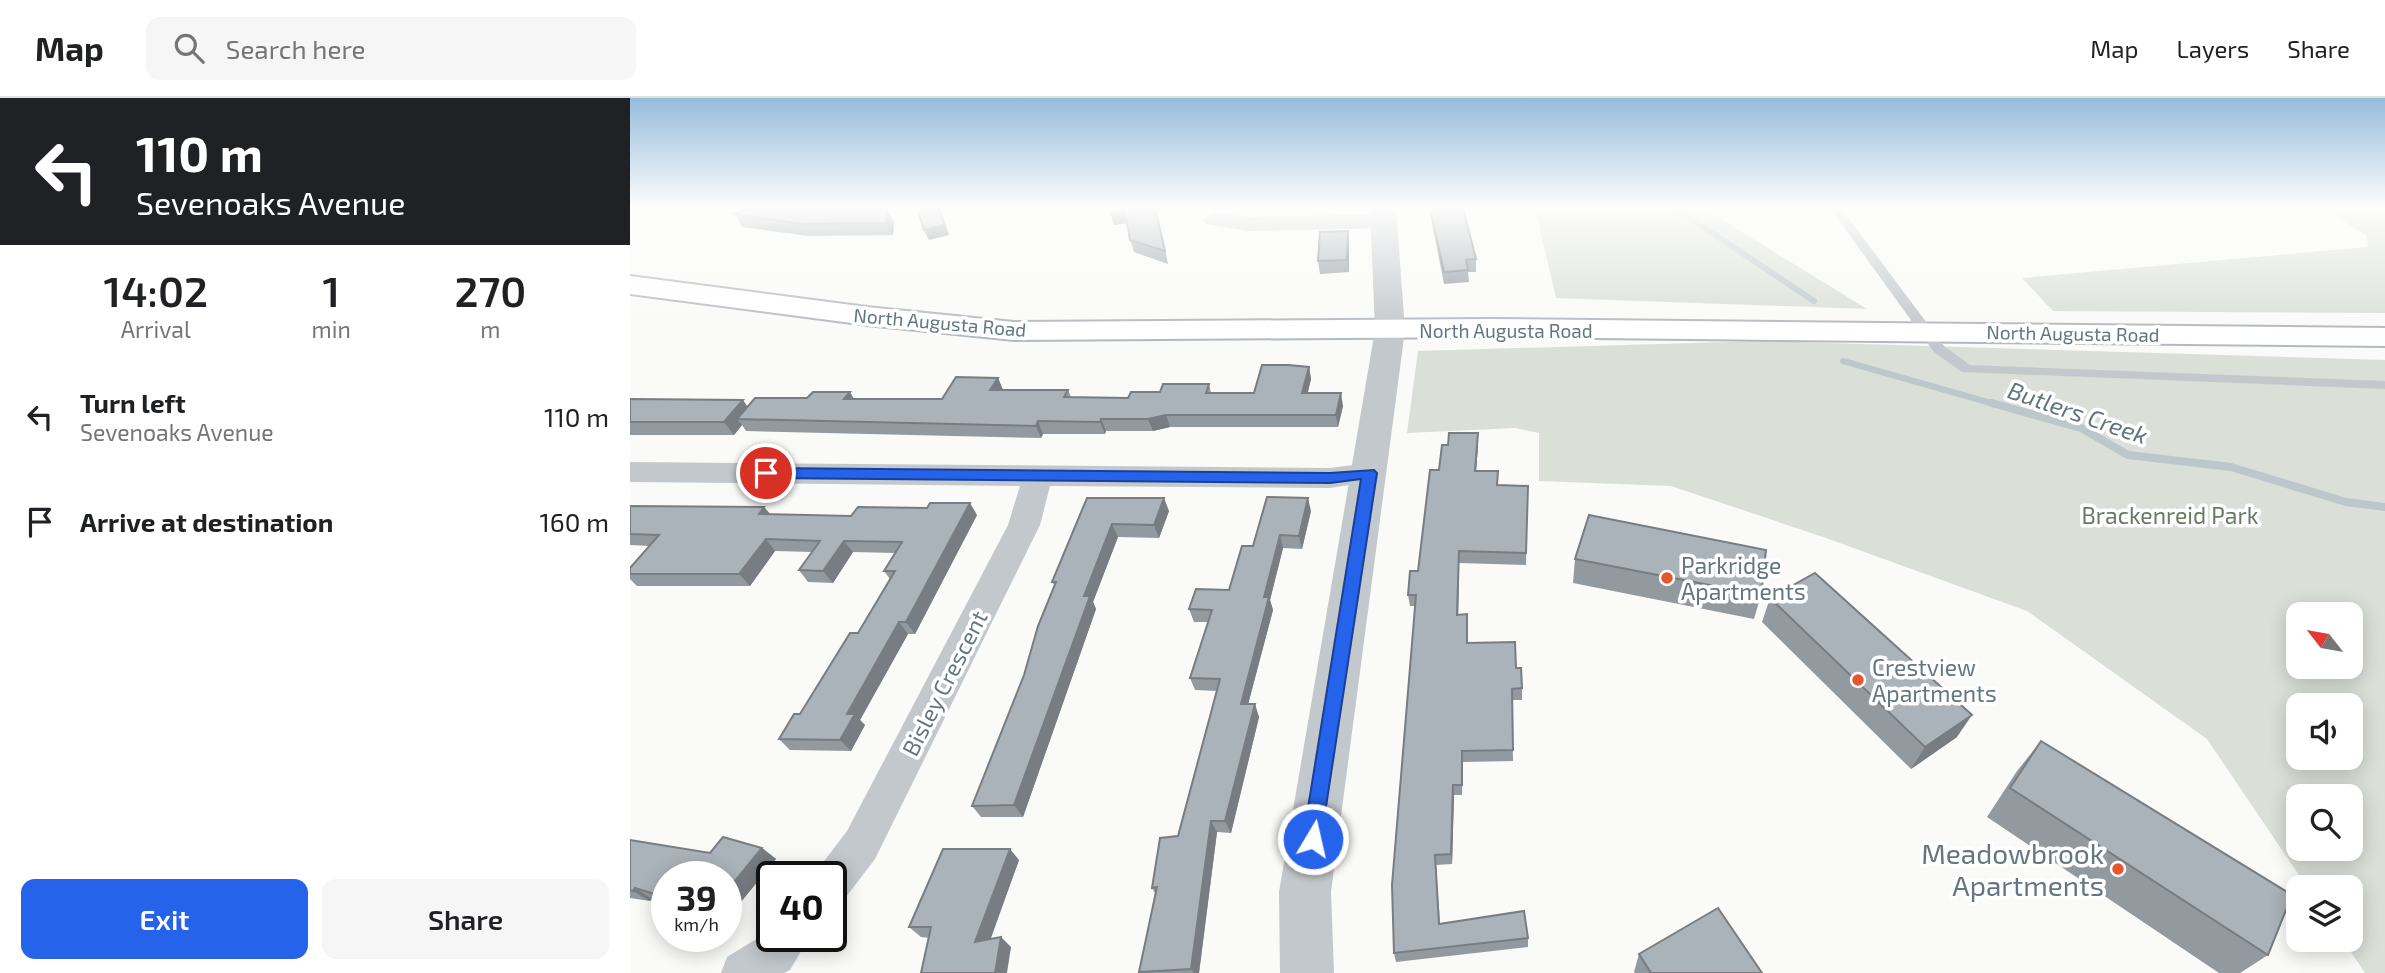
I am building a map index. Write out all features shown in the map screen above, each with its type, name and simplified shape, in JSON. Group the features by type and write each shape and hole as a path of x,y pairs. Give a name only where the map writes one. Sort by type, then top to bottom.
{"main road":[{"name":"North Augusta Road","path":"630,285 867,316 1014,331 1924,331 2385,337"}],"street":[{"path":"1307,973 1305,892 1390,330 1386,249"},
{"path":"630,472 1330,478 1369,473"},
{"name":"Bisley Crescent","path":"847,862 861,845 1024,525 1038,474"}],"lane":[{"path":"1865,249 1939,349 1967,369 2385,386"}],"green space":[{"path":"1545,249 1769,249 1867,309 1556,298"},
{"path":"2348,249 2385,249 2385,313 2053,311 2022,278"},
{"name":"Brackenreid Park","path":"1762,341 2385,360 2385,973 2365,973 2351,952 2363,952 2363,875 2299,875 2289,861 2363,861 2363,784 2286,784 2286,856 2207,739 2027,611 1826,538 1671,486 1539,481 1539,433 1515,428 1407,433 1418,351"}],"building":[{"path":"1319,249 1347,249 1347,260 1318,261"},
{"path":"1439,249 1473,249 1476,259 1466,260 1468,270 1444,272"},
{"path":"1262,365 1309,367 1302,393 1341,393 1336,415 1166,415 1148,419 1101,419 1100,422 1038,421 1036,426 737,419 755,398 807,398 813,392 850,392 844,399 942,399 956,377 998,378 990,390 1068,390 1064,397 1128,398 1131,392 1160,392 1163,384 1209,384 1206,393 1254,393"},
{"path":"630,399 743,400 724,422 630,422"},
{"path":"1449,433 1478,433 1475,471 1498,471 1497,485 1528,486 1526,553 1459,551 1457,615 1467,614 1467,643 1515,642 1516,668 1521,668 1522,688 1512,689 1513,750 1462,751 1462,785 1453,785 1451,854 1435,855 1439,924 1524,911 1528,938 1394,953 1392,885 1416,595 1408,595 1410,571 1418,571 1430,470 1439,470 1442,445 1448,445"},
{"path":"1267,497 1308,498 1299,536 1280,535 1264,597 1269,597 1241,704 1255,704 1225,821 1211,821 1191,969 1139,972 1157,887 1152,888 1160,838 1178,836 1220,679 1190,678 1212,610 1189,609 1196,589 1229,590 1242,546 1253,546"},
{"path":"1087,498 1164,498 1154,525 1112,524 1084,596 1090,596 1014,805 972,806 1024,675 1038,626 1056,582 1052,582"},
{"path":"930,503 970,503 906,622 899,622 847,714 855,714 840,740 779,739 794,714 800,714 850,633 858,633 895,571 884,571 902,542 844,541 823,571 799,570 820,541 766,539 739,574 630,574 630,568 659,535 630,534 630,506 764,507 759,514 851,516 858,507 927,508"},
{"path":"1589,515 1766,550 1761,595 1575,559"},
{"path":"1815,573 1972,715 1925,747 1770,598"},
{"path":"2041,741 2286,891 2286,910 2268,955 2010,788"},
{"path":"723,837 762,848 742,872 742,861 651,861 651,893 635,888 630,890 630,840 710,853"},
{"path":"943,849 1010,849 975,942 1001,937 995,973 921,973 931,927 909,927"},
{"path":"1718,908 1762,973 1651,973 1639,954"}],"waterway":[{"name":"Butlers Creek","path":"1736,249 1814,301"},
{"name":"Butlers Creek","path":"1843,361 1998,405"},
{"name":"Butlers Creek","path":"1992,403 2081,428 2128,455 2231,467 2346,502 2385,507"}],"place":[{"name":"Parkridge Apartments","path":"1667,578"},
{"name":"Crestview Apartments","path":"1858,680"},
{"name":"Meadowbrook Apartments","path":"2118,869"}],"route":[{"path":"766,473 1330,478 1369,473 1313,839"}]}
